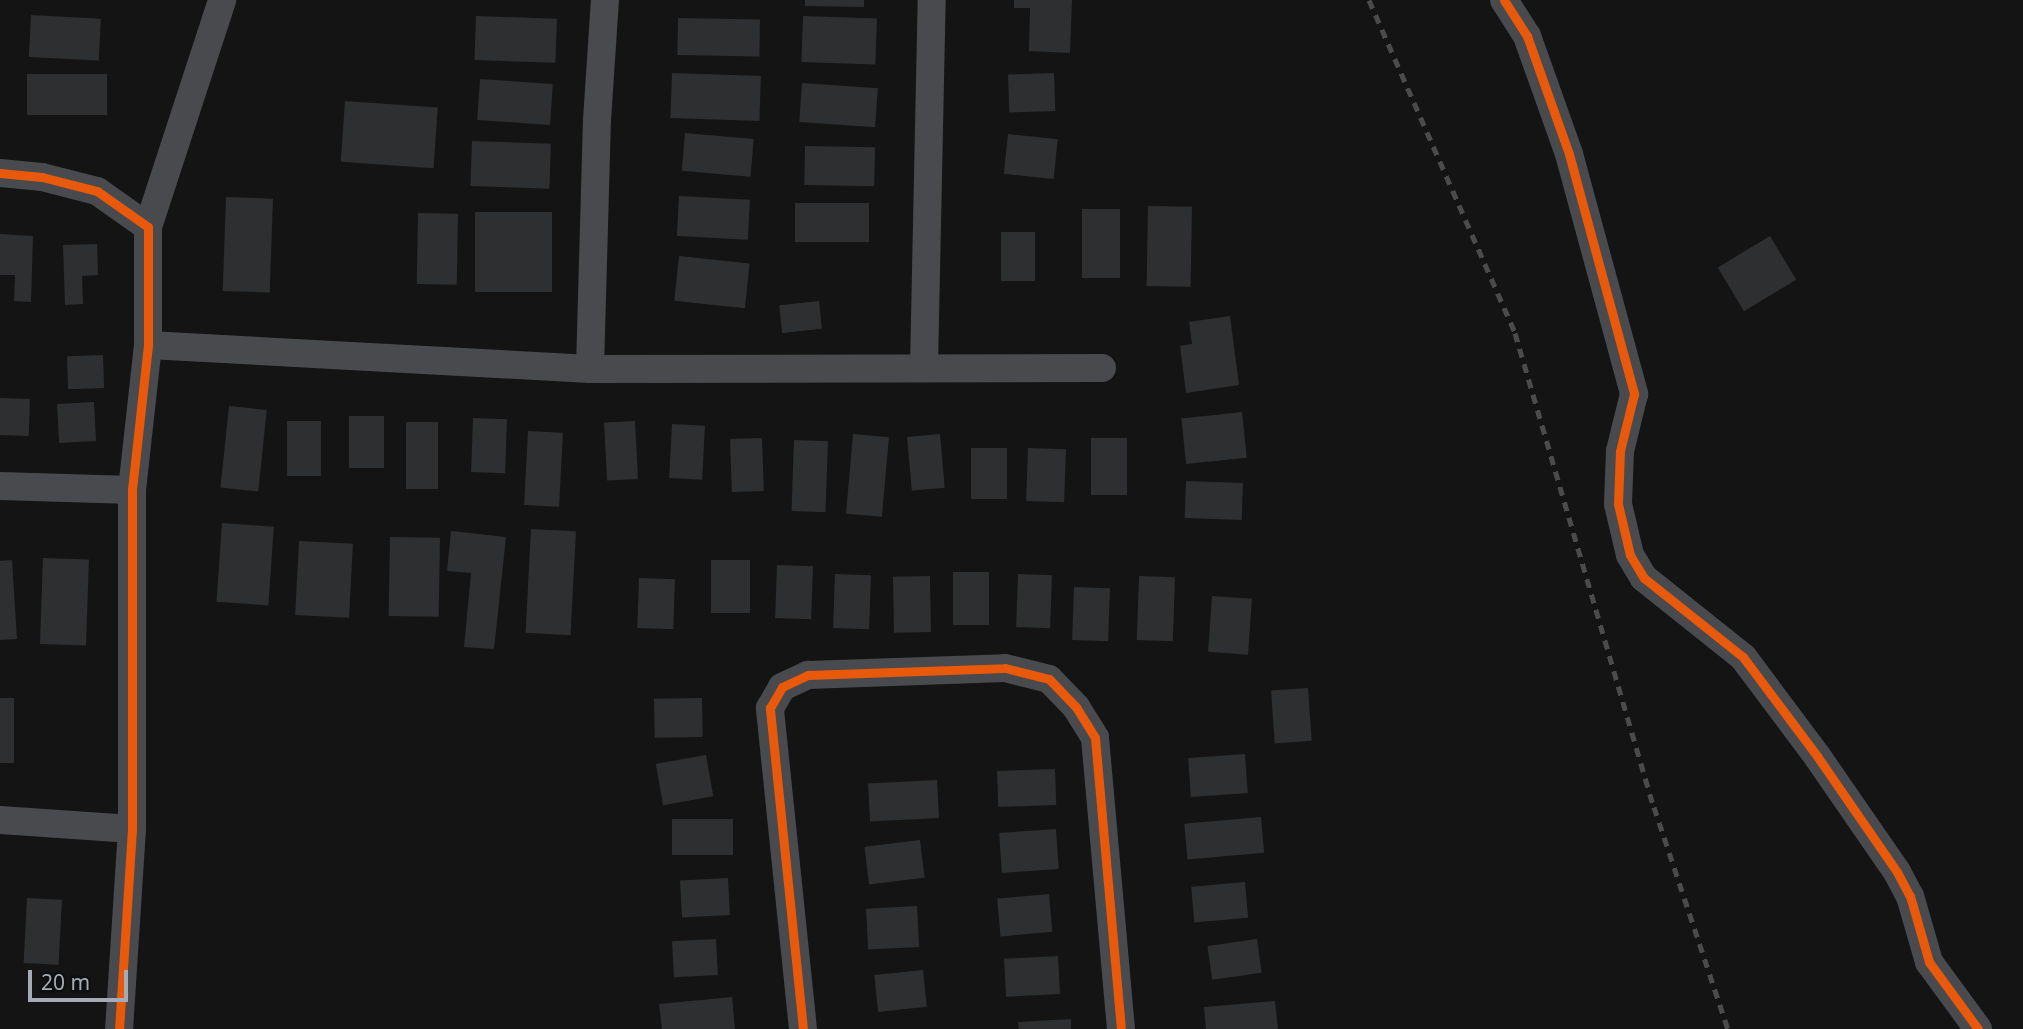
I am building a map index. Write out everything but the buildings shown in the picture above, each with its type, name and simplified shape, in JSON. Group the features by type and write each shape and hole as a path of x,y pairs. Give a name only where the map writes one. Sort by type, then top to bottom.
{"street":[{"path":"119,1029 132,829 132,490 148,345 148,227 222,0"},
{"path":"590,369 597,120 605,0"},
{"path":"924,367 933,0"},
{"path":"1504,0 1527,36 1569,154 1634,394 1620,452 1618,504 1630,555 1644,578 1743,656 1817,756 1897,872 1910,896 1929,962 1978,1029"},
{"path":"0,173 42,177 97,191 148,227"},
{"path":"148,345 590,369 1102,368"},
{"path":"0,486 132,490"},
{"path":"803,1029 770,708 782,687 808,675 1005,668 1049,679 1076,706 1095,738 1121,1029"},
{"path":"0,820 132,829"}],"railway":[{"path":"1369,0 1515,333 1654,807 1728,1029"}],"cycle path":[{"path":"1504,0 1527,36 1569,154 1634,394 1620,451 1618,504 1630,555 1644,578 1743,657 1817,756 1897,872 1910,896 1929,962 1978,1029"},
{"path":"0,173 42,177 97,191 148,227 148,345 132,490 132,829 119,1029"},
{"path":"803,1029 770,708 782,687 808,675 1005,668 1049,679 1076,707 1095,738 1121,1029"}]}
